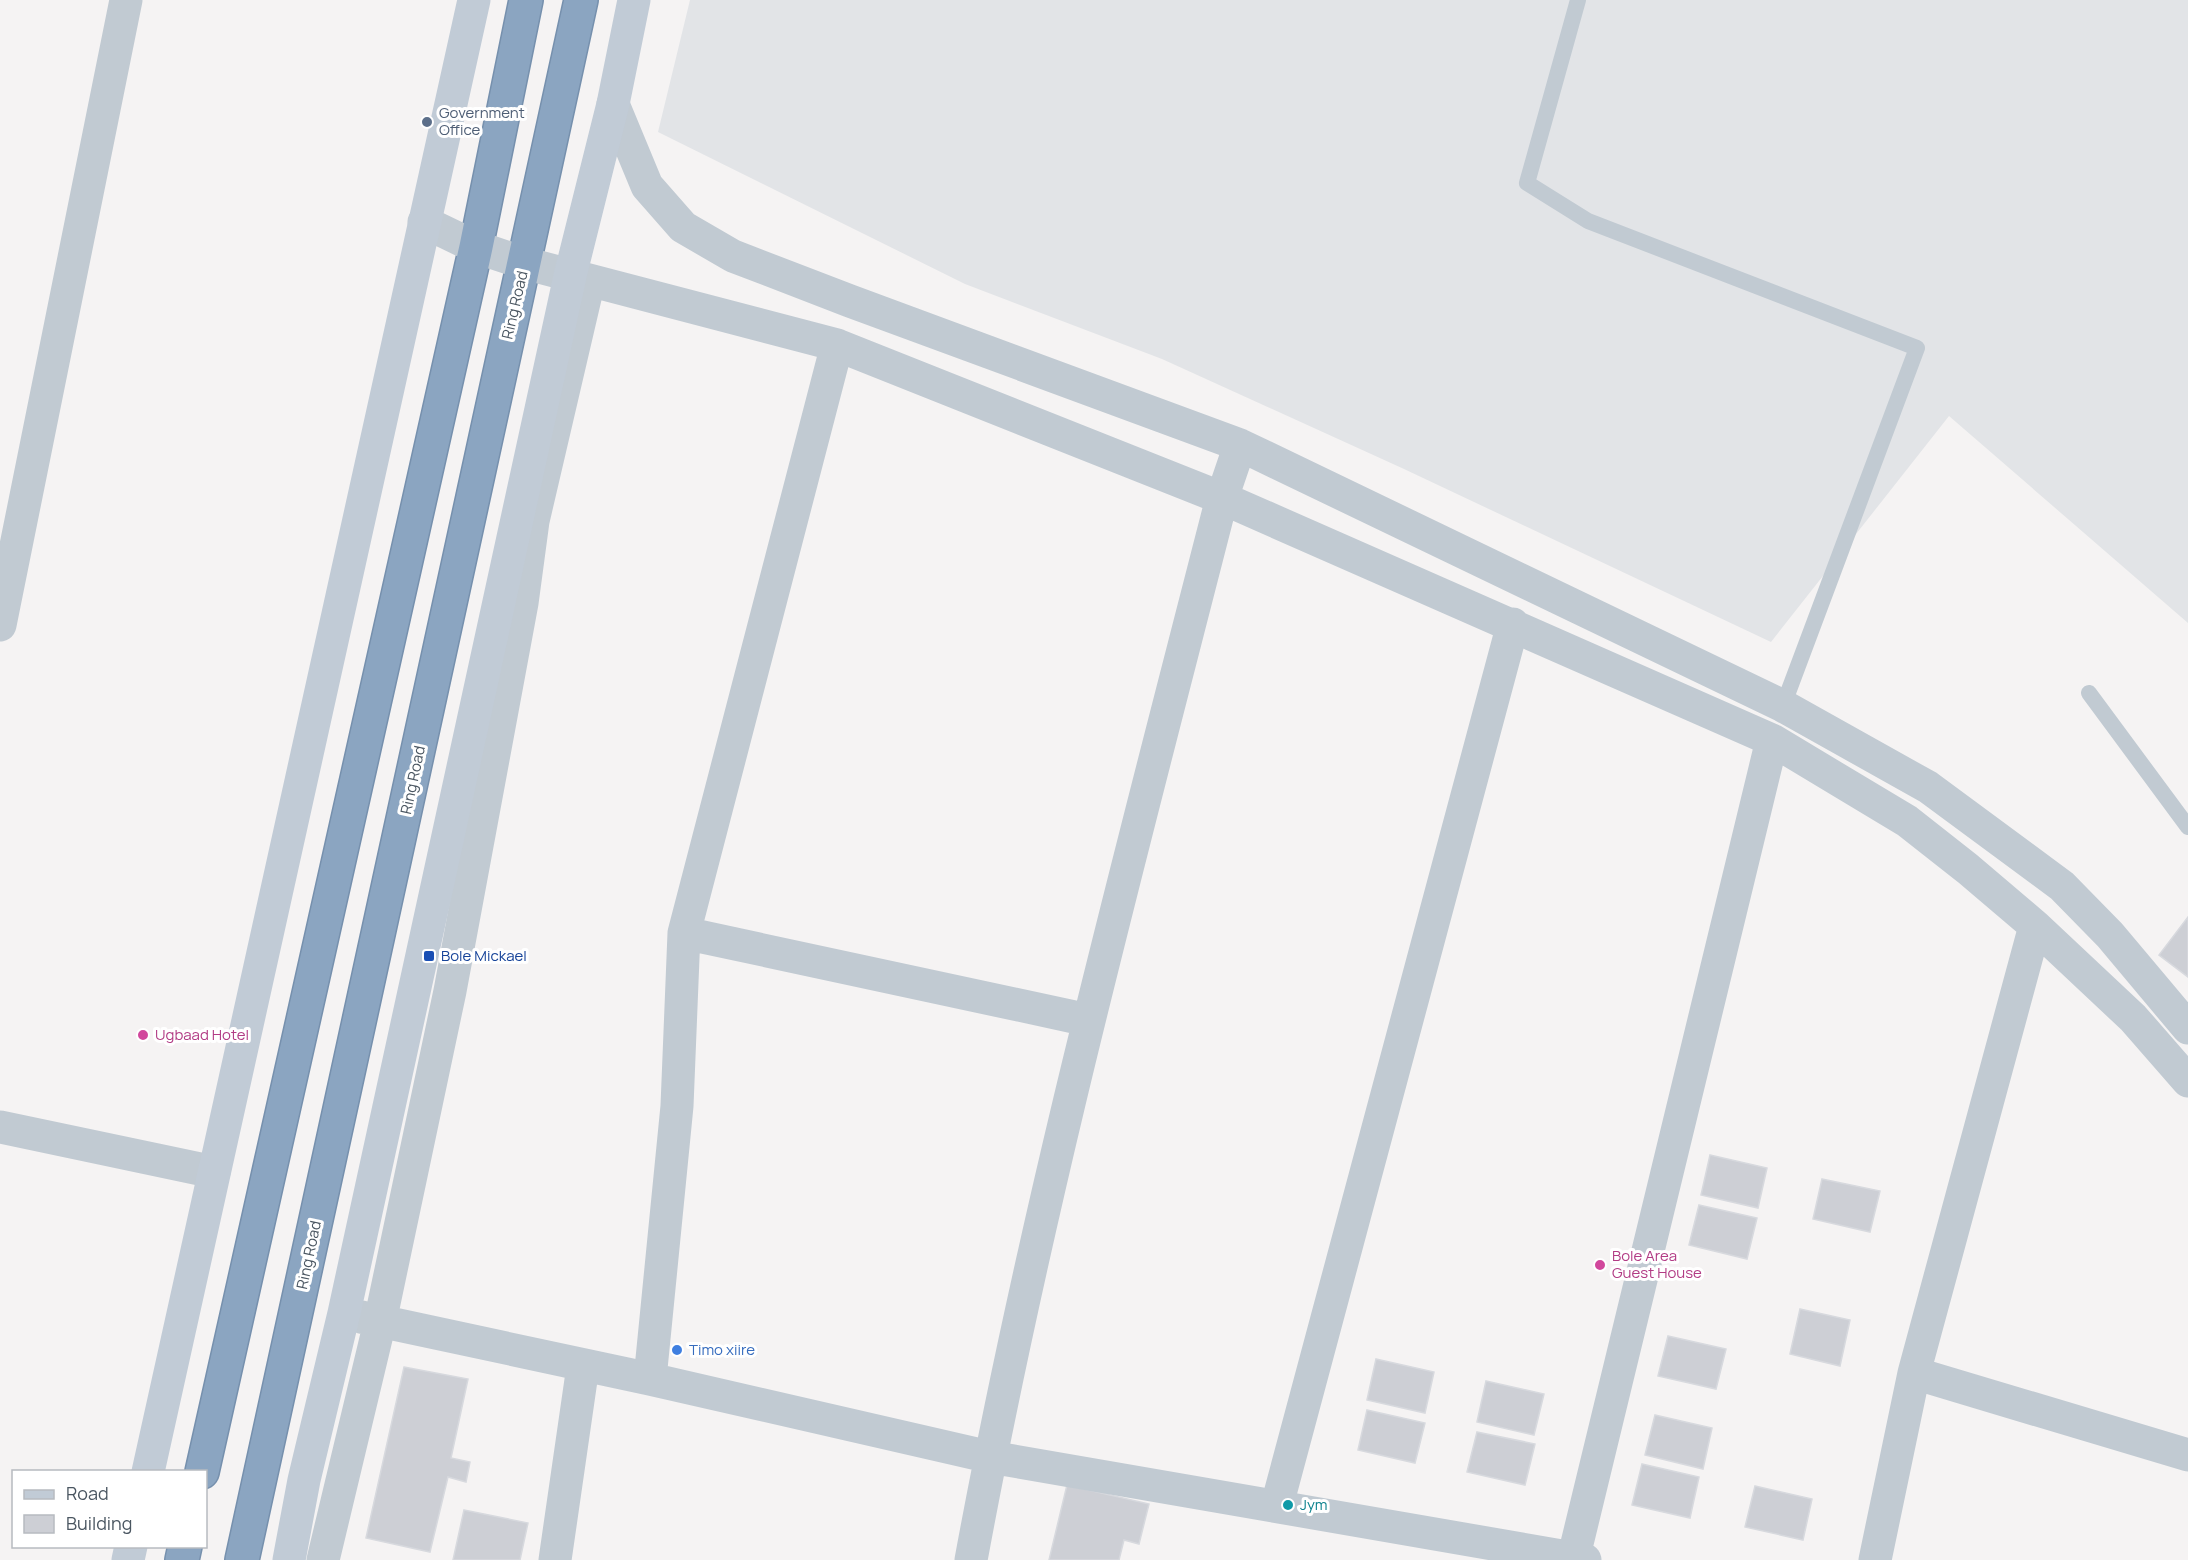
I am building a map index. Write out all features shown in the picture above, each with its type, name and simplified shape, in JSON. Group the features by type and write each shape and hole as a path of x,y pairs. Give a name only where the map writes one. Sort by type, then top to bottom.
{"highway":[{"path":"202,1470 476,247 526,0"},
{"name":"Ring Road","path":"242,1560 581,0"}],"street":[{"path":"0,625 126,0"},
{"path":"148,1470 474,0"},
{"path":"322,1560 380,1322 450,992 522,603 533,521 634,0"},
{"path":"613,104 647,186 682,227 734,256 850,302 1240,445 1783,706 1928,787 2062,886 2110,935 2188,1028"},
{"path":"424,222 476,247 524,263 837,345 1222,498 1513,624 1772,740 1907,821 2035,926 2133,1018 2188,1081"},
{"path":"289,1560 304,1480 579,278"},
{"path":"650,1379 677,1106 684,933 837,345"},
{"path":"971,1560 990,1457 1088,1020 1222,498 1240,445"},
{"path":"1277,1505 1513,624"},
{"path":"344,1313 650,1379 990,1457 1277,1505 1577,1559 1772,740"},
{"path":"1875,1560 1914,1373 2035,926"},
{"path":"684,933 1088,1020"},
{"path":"0,1127 214,1172"},
{"path":"555,1560 583,1366"},
{"path":"1914,1373 2188,1455"}],"lane":[{"path":"1578,0 1527,183 1588,221 1917,348 1783,706"},
{"path":"2090,693 2186,821"}],"shaded area":[{"path":"690,0 2188,0 2188,623 1949,416 1771,642 1404,469 1162,359 965,284 658,132"}],"building":[{"path":"2188,917 2188,977 2159,955"},
{"path":"1710,1155 1767,1168 1758,1208 1701,1195"},
{"path":"1822,1179 1880,1191 1870,1232 1813,1219"},
{"path":"1699,1205 1757,1218 1747,1259 1689,1245"},
{"path":"1800,1309 1850,1320 1840,1366 1790,1354"},
{"path":"1668,1336 1726,1349 1716,1389 1658,1376"},
{"path":"1376,1359 1434,1372 1425,1413 1367,1400"},
{"path":"404,1367 468,1379 451,1458 470,1462 466,1482 448,1477 430,1552 366,1538"},
{"path":"1486,1381 1544,1394 1534,1435 1477,1422"},
{"path":"1367,1410 1425,1423 1415,1463 1358,1450"},
{"path":"1655,1415 1712,1428 1703,1469 1645,1455"},
{"path":"1477,1432 1535,1444 1525,1485 1467,1472"},
{"path":"1642,1464 1699,1477 1690,1518 1632,1505"},
{"path":"1067,1485 1149,1504 1139,1544 1124,1540 1119,1560 1049,1560"},
{"path":"1755,1486 1812,1499 1803,1540 1745,1527"},
{"path":"464,1510 528,1523 520,1560 453,1560"}],"place":[{"name":"Government Office","path":"427,122"},
{"name":"Bole Mickael","path":"429,956"},
{"name":"Ugbaad Hotel","path":"143,1035"},
{"name":"Bole Area Guest House","path":"1600,1265"},
{"name":"Timo xiire","path":"677,1350"},
{"name":"Jym","path":"1288,1505"}]}
